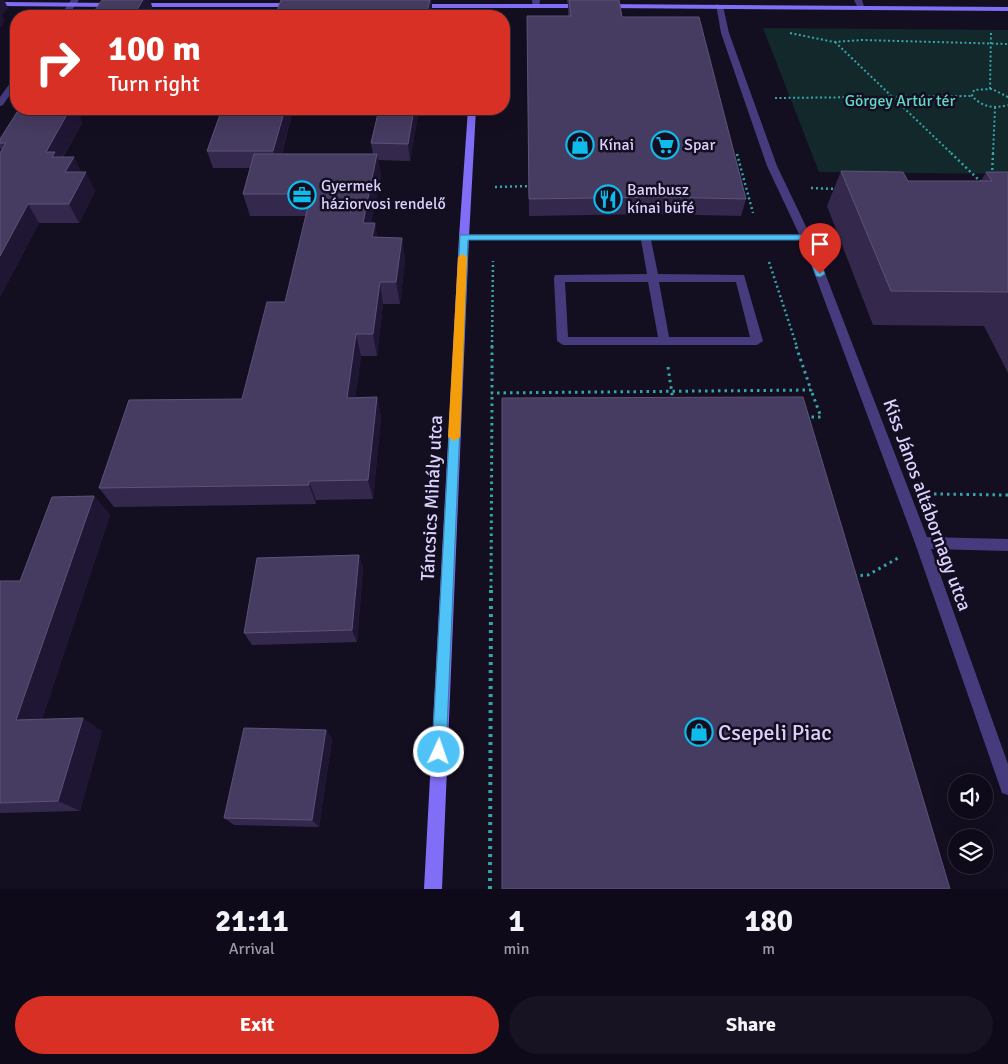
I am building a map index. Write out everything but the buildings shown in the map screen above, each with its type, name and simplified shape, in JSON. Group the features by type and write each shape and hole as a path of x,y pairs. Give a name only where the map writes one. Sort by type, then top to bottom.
{"street":[{"path":"858,0 862,8"},
{"path":"0,4 74,2 309,6"},
{"path":"407,6 480,3 643,3 719,6 1008,9"},
{"name":"Kiss János altábornagy utca","path":"719,6 725,33 747,98 781,188 806,238 922,544 1008,787"},
{"path":"0,103 10,89"},
{"name":"Táncsics Mihály utca","path":"433,889 464,237 472,115"},
{"path":"464,237 806,238"},
{"path":"646,238 664,342"},
{"path":"559,278 654,279 740,278 757,341 563,341 559,278"},
{"path":"922,544 1008,545"}],"path":[{"path":"990,88 991,28"},
{"path":"782,32 834,42 862,40 1008,44"},
{"path":"834,42 984,184"},
{"path":"972,96 974,90 990,88 1008,97"},
{"path":"747,98 972,96"},
{"path":"972,96 978,103 996,108 1008,105"},
{"path":"992,182 996,108"},
{"path":"494,194 495,186 540,186"},
{"path":"736,187 746,187"},
{"path":"781,188 845,189"},
{"path":"816,188 819,197"},
{"path":"664,342 674,405"},
{"path":"802,417 821,417 811,390"},
{"path":"490,889 492,393"},
{"path":"926,494 1008,495"},
{"path":"849,576 868,576 922,544"}],"green space":[{"name":"Görgey Artúr tér","path":"763,28 1008,30 1008,174 819,172"}],"slow traffic":[{"path":"454,437 463,257"}],"place":[{"name":"Kínai","path":"580,145"},
{"name":"Spar","path":"665,145"},
{"name":"Gyermek háziorvosi rendelő","path":"302,195"},
{"name":"Bambusz kínai büfé","path":"608,199"},
{"name":"Csepeli Piac","path":"699,732"}],"route":[{"path":"439,752 464,237 806,238 820,274"}]}
